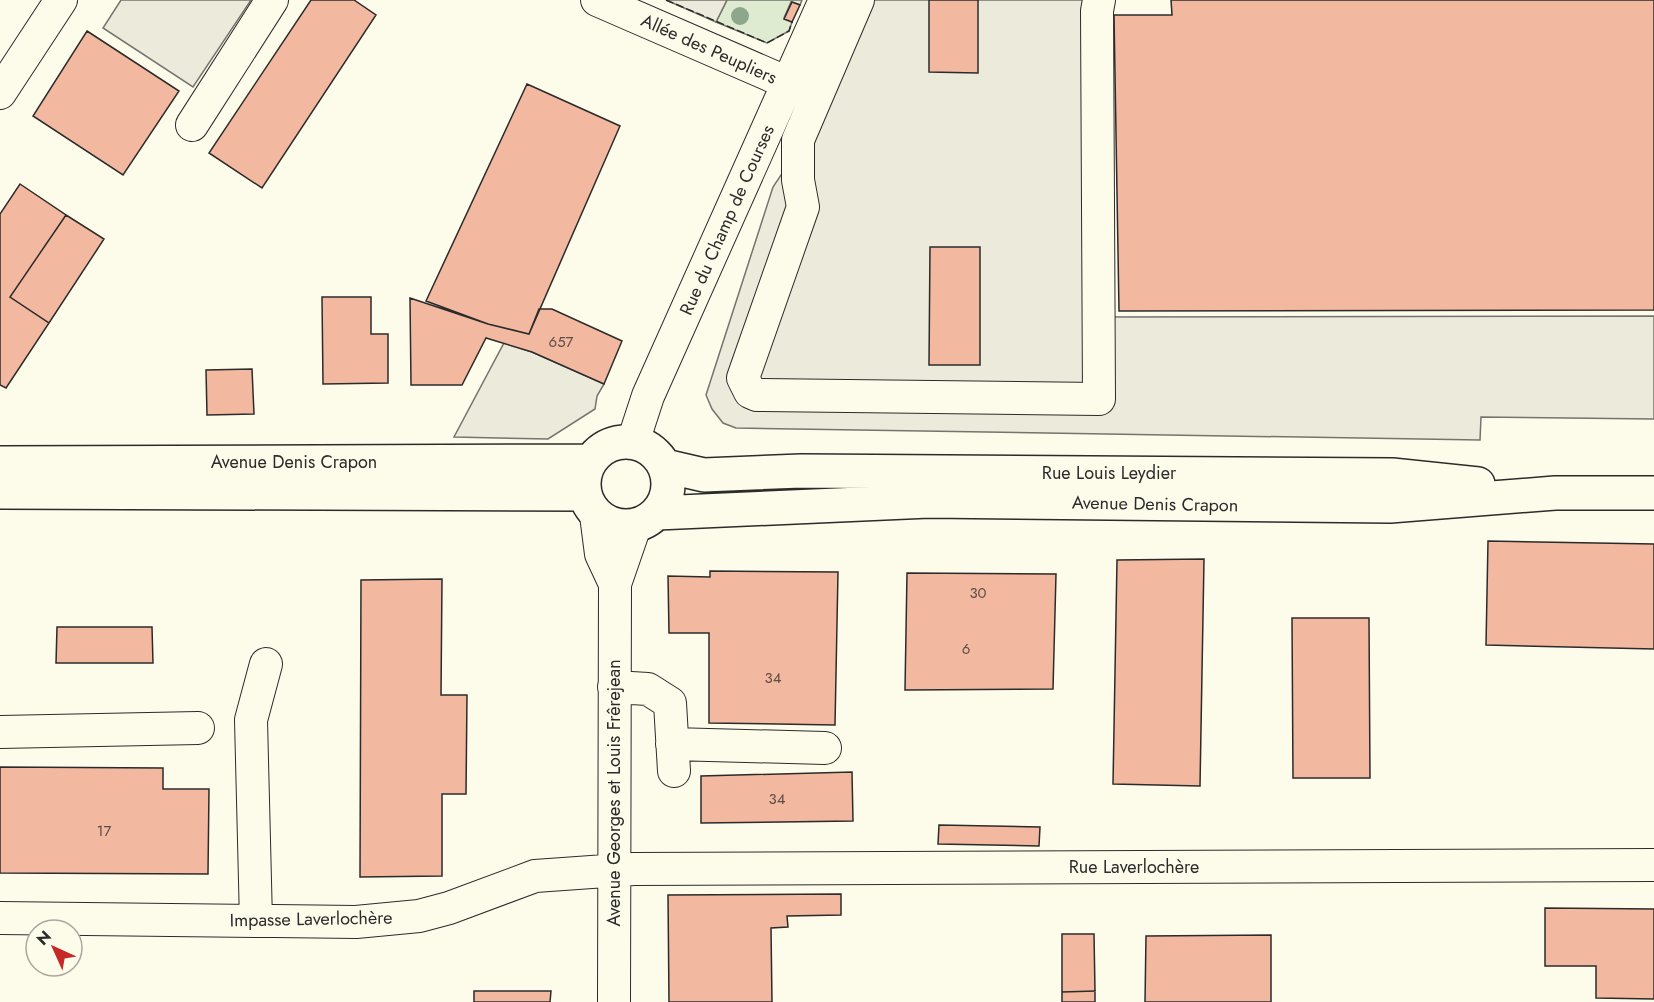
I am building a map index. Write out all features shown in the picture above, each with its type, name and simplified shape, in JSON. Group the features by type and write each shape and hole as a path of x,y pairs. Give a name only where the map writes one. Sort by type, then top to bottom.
{"main road":[{"path":"633,442 646,446 657,454 665,466 668,482 666,499 646,519 614,525 590,504 583,477 589,462 608,445 633,442"},
{"name":"Avenue Denis Crapon","path":"0,463 589,462"},
{"name":"Rue Louis Leydier","path":"665,466 704,475 801,471 1392,475 1555,493"},
{"name":"Avenue Denis Crapon","path":"0,492 590,504"},
{"name":"Avenue Denis Crapon","path":"646,519 929,501 1390,507 1555,493 1654,493"}],"street":[{"path":"0,93 10,61 61,0"},
{"path":"192,125 273,0"},
{"name":"Allée des Peupliers","path":"597,0 788,83"},
{"name":"Rue du Champ de Courses","path":"633,442 648,396 825,0"},
{"path":"858,0 798,140 798,180 803,207 743,378 750,392 757,395 1099,399 1097,11 1099,0"},
{"name":"Avenue Georges et Louis Frêrejean","path":"590,504 601,554 615,584"},
{"name":"Avenue Georges et Louis Frêrejean","path":"614,1002 615,584 646,519"},
{"path":"256,921 250,720 266,664"},
{"path":"614,687 648,689 670,703 673,758 825,748"},
{"path":"0,732 198,729"},
{"name":"Rue Laverlochère","path":"615,869 1654,866"},
{"name":"Impasse Laverlochère","path":"0,918 356,922 418,916 448,908 535,876 615,869"}],"green space":[{"path":"727,0 802,0 800,5 791,2 784,18 792,22 789,31 767,43 716,22"}],"shaded area":[{"path":"121,0 251,0 193,87 103,28"},
{"path":"666,0 727,0 716,22"},
{"path":"849,0 1088,0 1092,317 1654,316 1654,419 1481,417 1480,440 736,428 723,423 712,409 706,395 773,187 791,160"},
{"path":"504,343 532,352 604,384 597,396 595,409 548,439 454,437"}],"building":[{"path":"311,0 354,0 376,15 262,188 209,153"},
{"path":"929,0 978,0 978,73 929,72"},
{"path":"1171,0 1654,0 1654,310 1119,311 1114,15 1172,15"},
{"path":"792,2 800,5 792,22 784,19"},
{"path":"87,31 179,91 123,175 33,116"},
{"path":"527,84 620,126 529,334 488,324 426,301"},
{"path":"20,184 66,215 10,297 49,323 6,388 0,385 0,214"},
{"path":"66,215 104,239 49,323 10,297"},
{"path":"930,247 980,247 980,365 929,365"},
{"path":"322,297 371,297 371,334 388,334 388,383 323,384"},
{"path":"410,298 488,324 529,334 539,309 552,309 622,341 604,384 532,352 486,338 462,385 411,385"},
{"path":"252,369 254,414 207,415 206,370"},
{"path":"1488,541 1654,544 1654,649 1486,645"},
{"path":"1204,559 1200,786 1113,784 1117,560"},
{"path":"710,571 838,572 835,725 709,723 709,633 669,633 668,576 710,577"},
{"path":"907,573 1056,574 1053,689 905,690"},
{"path":"442,579 441,695 467,695 466,794 442,794 442,876 360,877 361,580"},
{"path":"1292,618 1369,618 1370,778 1293,778"},
{"path":"57,627 152,627 153,663 56,663"},
{"path":"0,767 163,768 163,789 209,789 208,874 0,873"},
{"path":"852,772 853,821 701,823 701,776"},
{"path":"939,825 1040,827 1039,846 938,844"},
{"path":"841,894 841,915 787,916 788,927 771,928 772,1002 669,1002 668,895"},
{"path":"1545,908 1654,909 1654,999 1596,998 1596,966 1545,966"},
{"path":"1062,934 1094,934 1095,991 1062,992"},
{"path":"1271,935 1271,1002 1145,1002 1146,936"},
{"path":"474,991 551,991 550,1002 474,1002"},
{"path":"1095,991 1095,1002 1062,1002 1062,992"}],"fence":[{"path":"666,0 767,43 789,31 792,22"}]}
